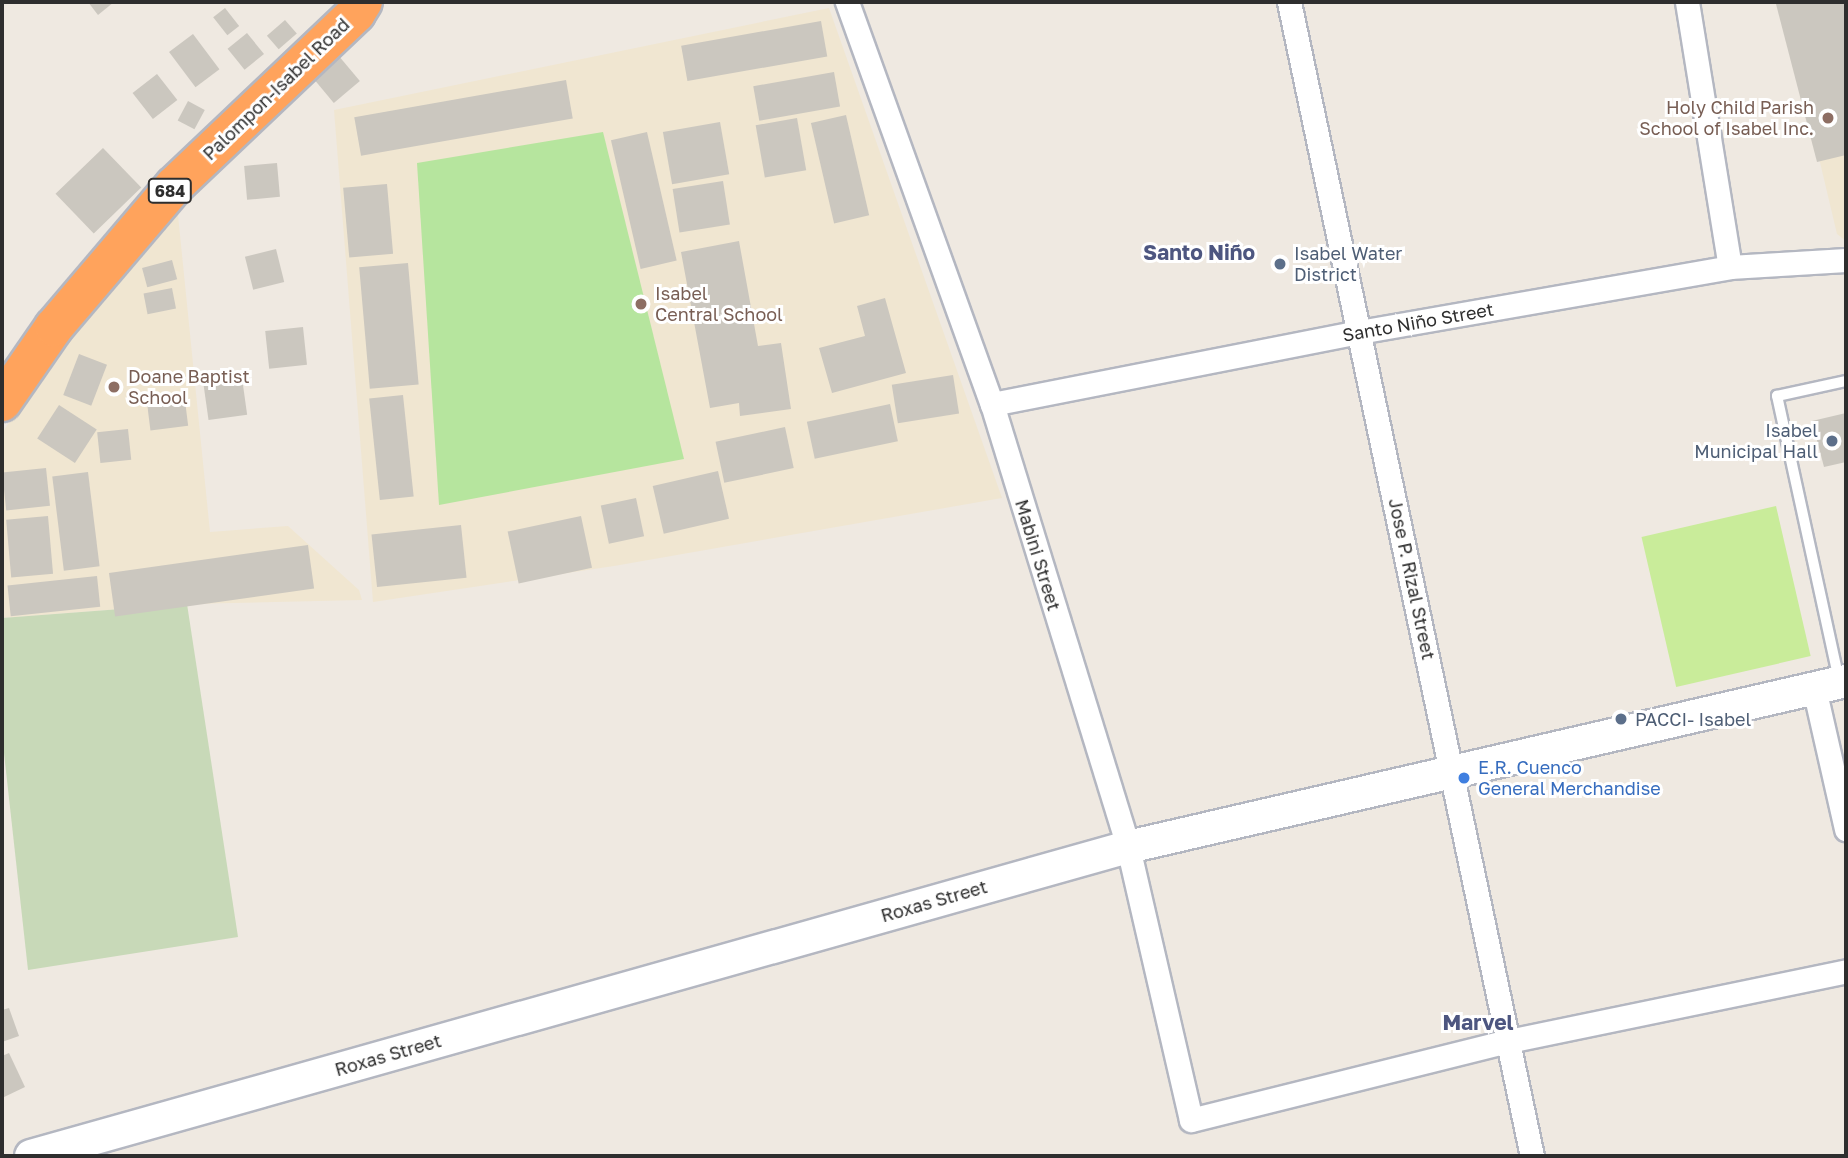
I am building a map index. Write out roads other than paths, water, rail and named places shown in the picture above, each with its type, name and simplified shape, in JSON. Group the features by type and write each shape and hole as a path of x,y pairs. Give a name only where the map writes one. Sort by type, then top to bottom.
{"highway":[{"name":"Palompon-Isabel Road","path":"2,402 54,327 174,186 356,13 363,2"}],"street":[{"name":"Mabini Street","path":"847,2 992,404 1128,846 1191,1120 1509,1041"},
{"name":"Jose P. Rizal Street","path":"1289,2 1454,771 1532,1156"},
{"path":"1688,2 1730,267"},
{"name":"Santo Niño Street","path":"992,404 1359,332 1730,267 1846,260"},
{"path":"1833,684 1846,828"},
{"name":"Roxas Street","path":"31,1156 1128,846 1833,684"},
{"path":"1509,1041 1846,971"}],"lane":[{"path":"1833,684 1777,397 1846,381"}],"place":[{"name":"Holy Child Parish School of Isabel Inc.","path":"1828,118"},
{"name":"Isabel Water District","path":"1280,264"},
{"name":"Isabel Central School","path":"641,304"},
{"name":"Doane Baptist School","path":"114,387"},
{"name":"Isabel Municipal Hall","path":"1832,441"},
{"name":"PACCI- Isabel","path":"1621,719"},
{"name":"E.R. Cuenco General Merchandise","path":"1464,778"}],"district":[{"name":"Santo Niño","path":"1199,252"},
{"name":"Marvel","path":"1478,1022"}]}
